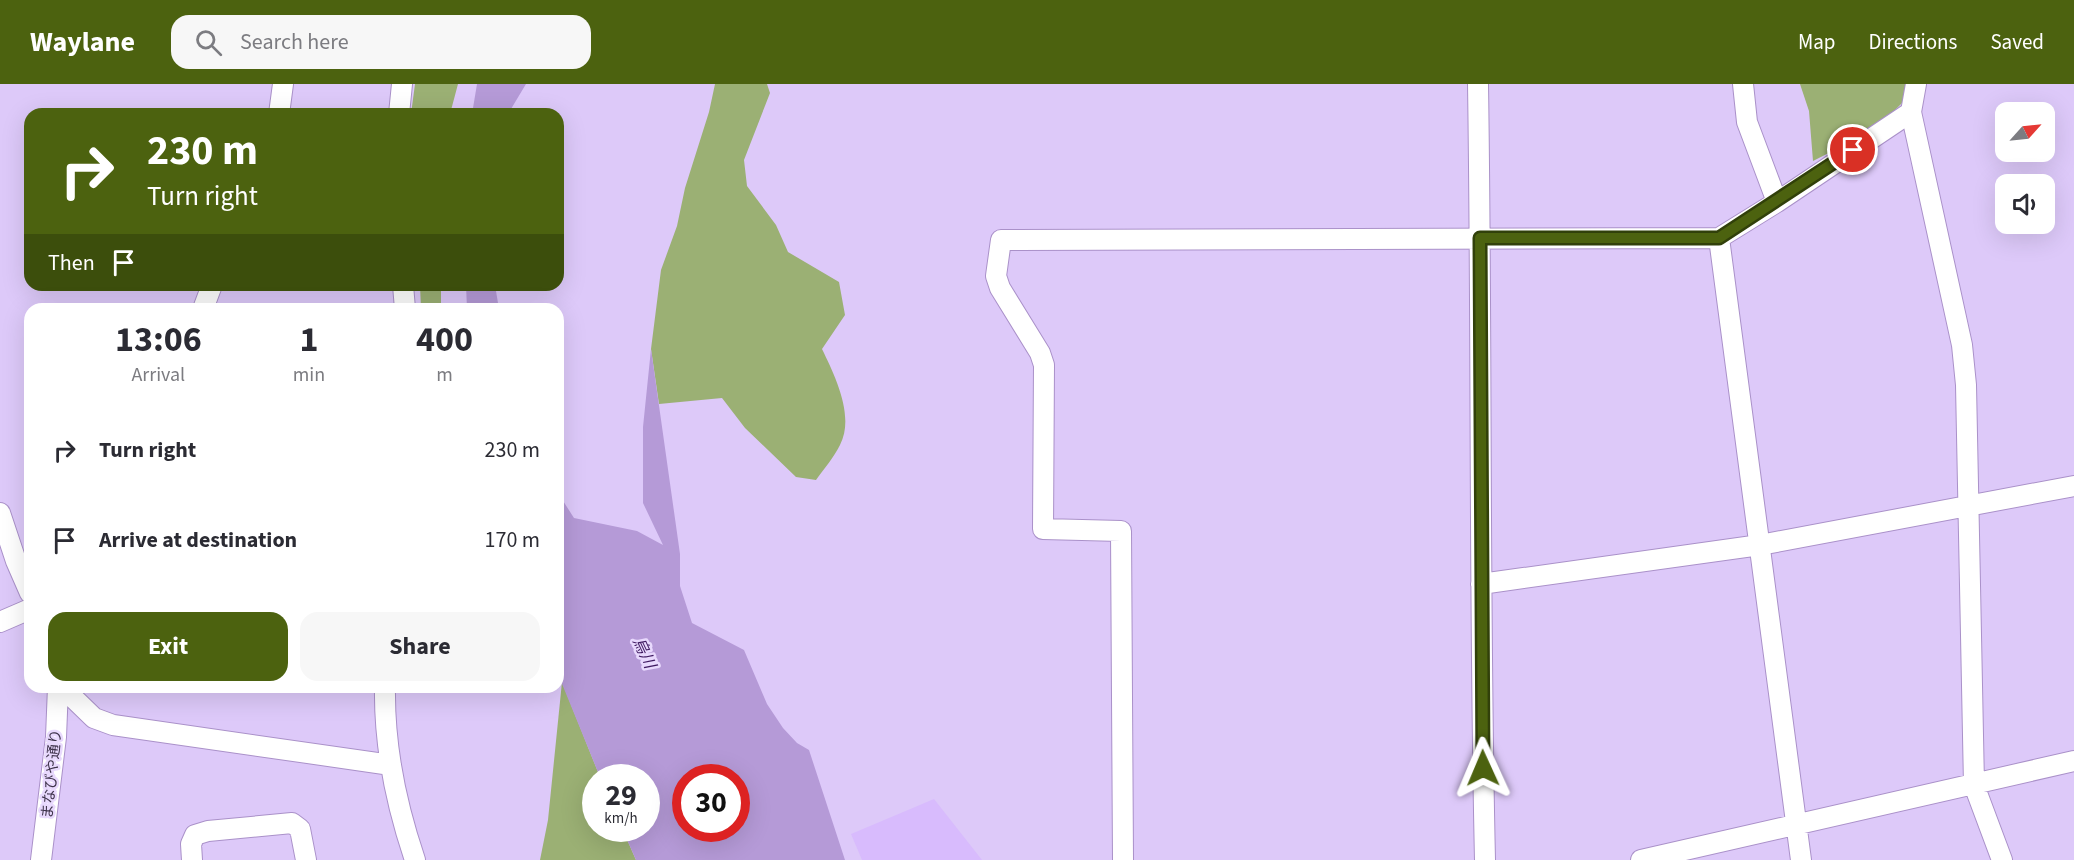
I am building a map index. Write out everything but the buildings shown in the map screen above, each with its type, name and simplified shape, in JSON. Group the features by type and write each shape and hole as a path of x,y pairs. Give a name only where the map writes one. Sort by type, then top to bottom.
{"street":[{"path":"280,108 283,84"},
{"path":"400,108 402,84"},
{"path":"1478,84 1480,675 1485,860"},
{"path":"1743,84 1747,122 1777,202"},
{"path":"1916,84 1911,112 1962,345 1966,385 1974,785 2002,860"},
{"path":"1123,860 1121,531 1043,529 1044,365 1040,353 1000,288 996,276 1001,240 1719,238 1911,112"},
{"path":"1719,238 1801,860"},
{"path":"1481,584 1760,545 2074,486"},
{"path":"0,513 13,559 24,581"},
{"path":"0,622 24,612"},
{"name":"まなびや通り","path":"41,860 60,693"},
{"path":"67,693 94,718 113,725 391,765"},
{"path":"386,693 384,724 395,792 416,860"},
{"path":"1641,860 2074,761"},
{"path":"192,860 191,844 195,835 208,831 292,823 300,829 306,860"}],"shaded area":[{"path":"934,799 982,860 862,860 851,834"}],"green space":[{"path":"415,84 458,84 452,108 412,108"},
{"path":"715,84 767,84 770,93 744,160 747,186 776,225 788,252 839,282 845,315 822,349 842,396 844,434 838,449 816,480 796,477 745,428 722,398 659,404 651,349 661,270 677,226 685,188 709,112"},
{"path":"1800,84 1914,84 1903,102 1876,129 1813,161 1809,111"},
{"path":"420,291 441,291 441,303 421,303"},
{"path":"564,687 595,764 582,764 582,842 628,842 636,860 540,860 548,820 561,693 564,693"}],"water":[{"path":"477,84 526,84 512,108 473,108"},
{"path":"466,291 496,291 498,303 467,303"},
{"name":"烏川","path":"651,349 680,554 680,586 692,623 744,650 767,704 783,728 797,743 809,750 845,860 636,860 628,842 660,842 660,764 595,764 564,689 564,502 574,518 637,531 663,545 643,503 643,427"}],"route":[{"path":"1483,768 1480,675 1480,238 1719,238 1853,150"}]}
